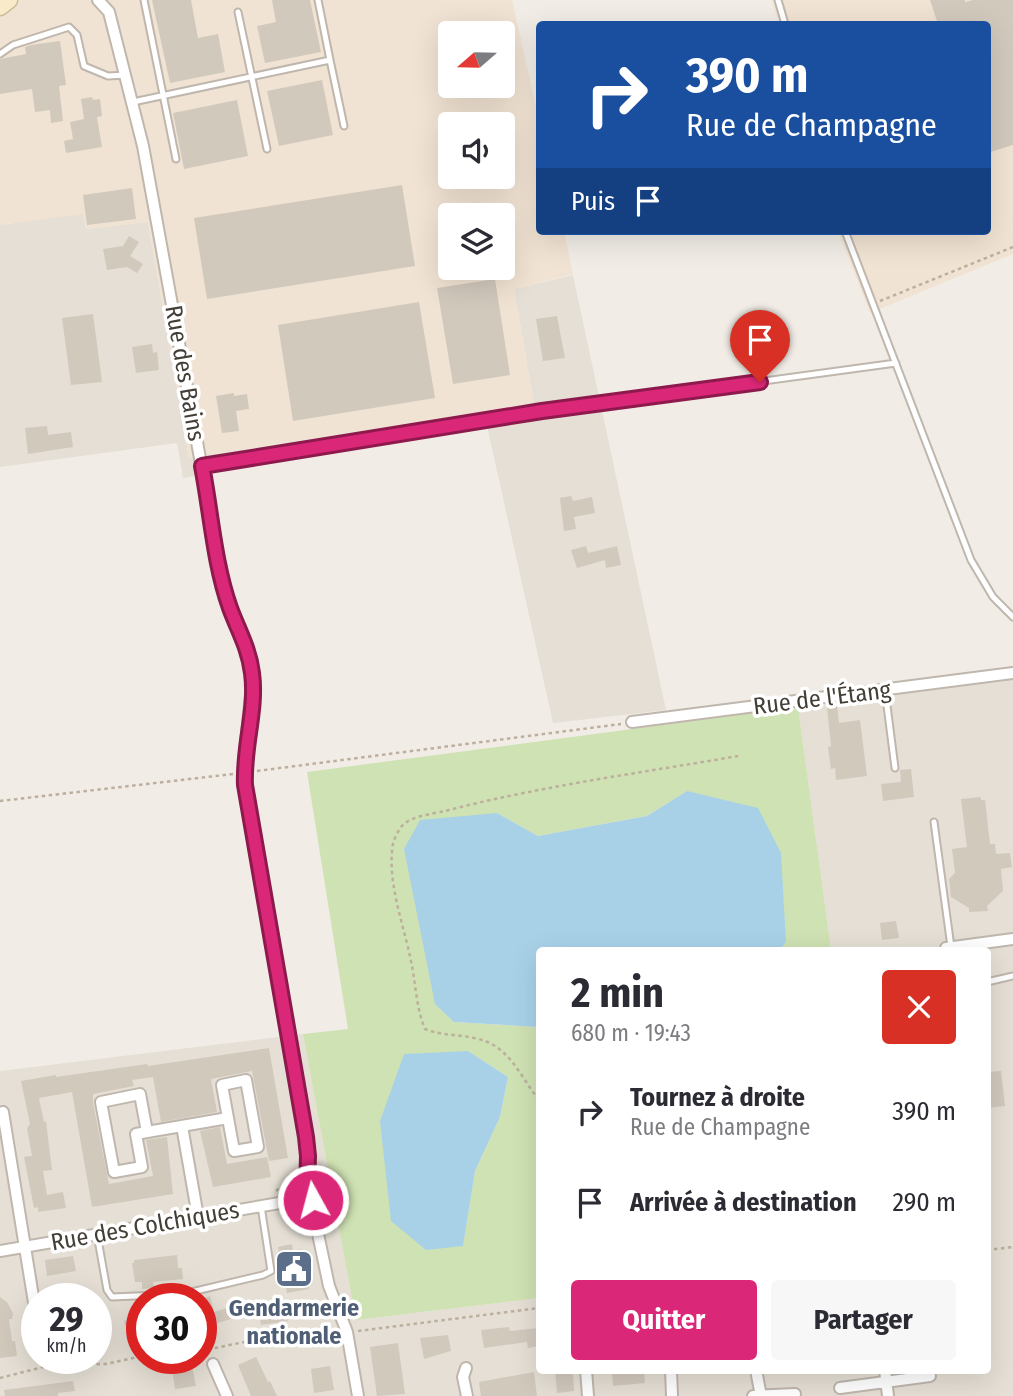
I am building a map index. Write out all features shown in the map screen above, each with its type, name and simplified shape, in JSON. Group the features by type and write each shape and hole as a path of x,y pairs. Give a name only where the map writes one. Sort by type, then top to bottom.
{"main road":[{"path":"0,7 9,0"}],"street":[{"name":"Rue des Bains","path":"98,0 109,12 133,102 222,579 230,609 250,656 253,676 245,772 306,1137 309,1170 307,1190"},
{"path":"109,12 114,0"},
{"name":"Rue de l'Étang","path":"632,722 1013,673"},
{"path":"955,947 1013,939"},
{"path":"246,1080 258,1147 234,1151 228,1118 222,1085 246,1080"},
{"path":"147,1132 140,1094 101,1102 114,1172 142,1167 136,1134 228,1118"},
{"path":"3,1112 31,1283"},
{"path":"182,1126 198,1217"},
{"path":"307,1190 313,1200 309,1207 298,1209 291,1201 294,1192 307,1190"},
{"name":"Rue des Colchiques","path":"0,1251 291,1201"},
{"path":"309,1207 317,1229 329,1286 347,1332 358,1396"},
{"path":"466,1368 463,1377 467,1396"},
{"path":"217,1373 227,1396"},
{"path":"586,1374 589,1396"},
{"path":"671,1374 672,1396"},
{"path":"757,1374 761,1396"},
{"path":"840,1388 886,1376 930,1376"},
{"path":"886,1376 888,1396"},
{"path":"753,1396 795,1394"}],"lane":[{"path":"144,0 176,159"},
{"path":"318,0 344,127"},
{"path":"778,0 784,21"},
{"path":"238,12 267,149"},
{"path":"0,54 13,46 69,27 77,35 83,66 108,76 126,75"},
{"path":"133,102 330,60"},
{"path":"847,235 971,560 993,597 1013,617"},
{"path":"202,466 542,411 896,363"},
{"path":"885,690 895,768"},
{"path":"934,822 948,947"},
{"path":"991,981 1013,976"},
{"path":"97,1234 107,1290 112,1297 183,1294 271,1271 265,1206"}],"path":[{"path":"873,304 1013,247"},
{"path":"0,801 632,722"},
{"path":"536,1095 513,1060 495,1045 474,1038 437,1034 425,1029 420,1018 393,874 391,851 395,837 403,824 415,819 487,800 527,791 738,757"},
{"path":"265,1206 269,1197 302,1169 309,1170"},
{"path":"991,1250 1013,1247"},
{"path":"217,1348 279,1336 347,1332 536,1308"},
{"path":"0,1378 47,1367 106,1364 126,1360"}],"shaded area":[{"path":"0,0 512,0 536,108 536,235 565,235 573,274 514,289 534,404 189,458 148,222 86,229 83,214 0,225"},
{"path":"772,0 1013,0 1013,254 870,313 840,235 991,235 991,21 778,21"},
{"path":"83,213 86,229 148,222 189,458 534,404 514,289 573,275 666,710 553,723 487,426 183,478 177,443 0,467 0,225"},
{"path":"1013,674 1013,1396 0,1396 0,1071 303,1034 356,1320 536,1298 536,1374 991,1374 991,947 831,947 798,707"}],"green space":[{"path":"798,707 831,947 782,947 786,942 687,791 647,816 538,836 497,813 454,1022 536,1027 536,1298 356,1320 303,1034 348,1029 307,772","holes":["468,1051 508,1077 500,1117 475,1171 463,1245"]}],"water":[{"path":"687,791 758,808 781,853 786,942 782,947 536,947 536,1027 454,1022 435,1004 404,849 420,820 497,813 538,836 647,816"},
{"path":"468,1051 508,1077 500,1117 475,1171 463,1246 426,1250 391,1221 380,1121 404,1054"}],"building":[{"path":"152,0 191,0 198,38 218,34 225,72 170,83"},
{"path":"272,0 310,0 321,52 265,63 257,26 276,22"},
{"path":"930,0 1013,0 1013,145 991,152 991,21 937,21"},
{"path":"60,41 66,85 59,86 63,121 51,123 50,110 35,112 32,89 0,94 0,59 26,54 25,47 31,45"},
{"path":"322,80 333,135 279,146 267,91"},
{"path":"92,97 93,100 100,99 102,116 97,117 102,147 66,153 64,141 73,139 70,122 84,119 81,99"},
{"path":"237,100 248,156 184,169 173,113"},
{"path":"402,185 415,266 207,299 194,218"},
{"path":"132,188 136,219 87,225 83,195"},
{"path":"129,236 139,242 130,256 143,264 137,273 127,267 107,270 103,249 123,246"},
{"path":"495,280 510,375 453,384 437,288"},
{"path":"419,302 435,398 293,421 278,325"},
{"path":"93,314 102,382 71,385 62,318"},
{"path":"557,316 565,358 543,361 536,319"},
{"path":"152,344 153,353 157,352 159,370 136,373 132,347"},
{"path":"234,393 234,396 247,394 249,409 236,411 239,431 222,433 216,396"},
{"path":"47,426 48,435 71,432 73,447 28,454 25,428"},
{"path":"571,496 573,501 592,497 595,513 574,517 576,529 564,531 560,498"},
{"path":"586,546 588,553 617,546 621,565 606,568 605,560 577,568 571,550"},
{"path":"837,706 839,723 860,720 867,776 836,780 835,768 831,769 827,708"},
{"path":"911,769 914,797 883,801 881,784 901,782 900,770"},
{"path":"981,797 981,800 985,800 990,844 995,844 996,854 1010,853 1012,867 1001,869 1003,891 987,906 988,911 969,912 969,908 951,897 949,879 955,873 952,849 967,847 961,799"},
{"path":"896,921 899,938 882,940 880,923"},
{"path":"269,1048 288,1158 269,1161 252,1071 211,1079 217,1112 161,1122 153,1077 132,1080 134,1086 93,1094 109,1184 153,1176 146,1140 167,1137 173,1194 92,1207 72,1092 39,1098 44,1122 46,1121 52,1170 43,1171 47,1195 63,1192 66,1208 38,1212 38,1207 34,1208 24,1157 32,1156 27,1128 30,1124 21,1081"},
{"path":"1001,1071 1005,1106 991,1108 991,1072"},
{"path":"220,1127 227,1164 267,1157 271,1177 213,1187 200,1131"},
{"name":"Gendarmerie nationale","path":"292,1244 293,1251 302,1249 309,1289 287,1293 278,1247"},
{"path":"177,1255 178,1268 182,1268 183,1279 153,1283 135,1282 132,1263 134,1260"},
{"path":"73,1256 76,1271 47,1276 45,1260"},
{"path":"0,1297 7,1302 13,1313 12,1319 9,1319 17,1356 0,1358"},
{"path":"240,1304 244,1315 217,1323 217,1311"},
{"path":"286,1309 288,1321 261,1325 259,1313"},
{"path":"509,1327 510,1331 536,1328 536,1347 528,1348 527,1342 484,1348 481,1330"},
{"path":"448,1335 451,1351 424,1359 420,1338"},
{"path":"398,1343 405,1394 377,1396 370,1347"},
{"path":"256,1357 277,1396 251,1396 238,1365"},
{"path":"330,1366 334,1390 314,1393 311,1369"},
{"path":"534,1372 537,1396 481,1396 479,1382"},
{"path":"173,1374 194,1374 196,1386 175,1389"},
{"path":"555,1374 573,1375 574,1391 557,1393"},
{"path":"612,1374 644,1374 645,1383 613,1386"},
{"path":"73,1381 75,1391 58,1393 58,1396 5,1396 4,1390"}],"place":[{"name":"Gendarmerie nationale","path":"294,1269"}],"route":[{"path":"313,1200 307,1190 309,1170 306,1137 245,785 244,761 253,676 250,656 230,609 222,579 202,466 542,411 760,382"}]}
